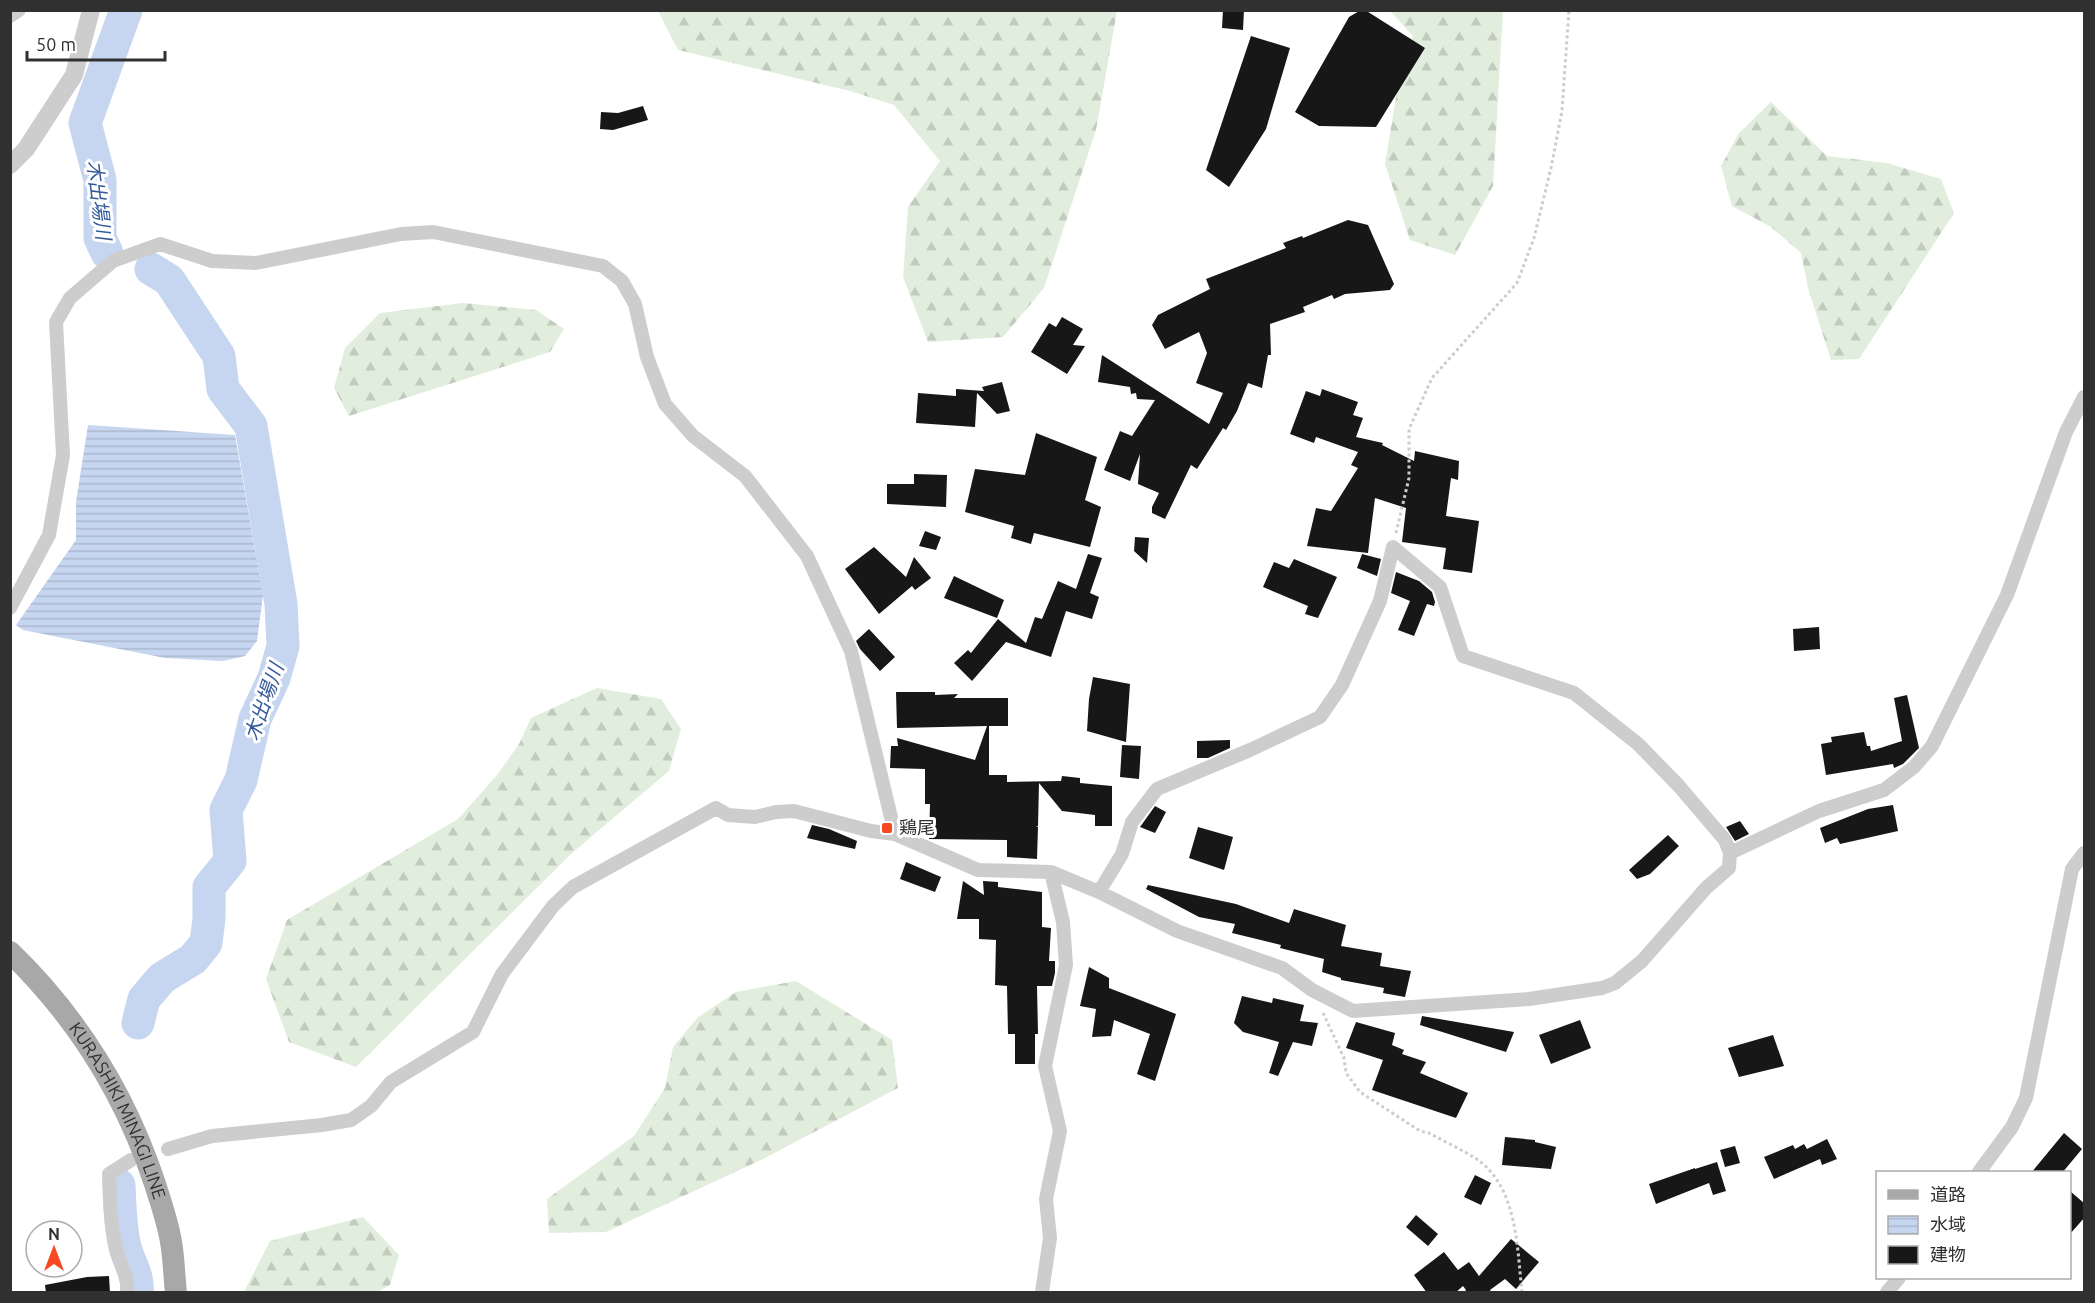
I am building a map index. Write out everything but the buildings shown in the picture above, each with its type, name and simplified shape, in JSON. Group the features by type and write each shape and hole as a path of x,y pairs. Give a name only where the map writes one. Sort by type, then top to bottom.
{"main road":[{"name":"KURASHIKI MINAGI LINE","path":"10,952 62,1007 86,1040 140,1140 158,1193 171,1242 176,1293"}],"street":[{"path":"10,16 19,10"},
{"path":"10,165 26,149 74,75 91,10"},
{"path":"10,608 49,535 63,456 56,322 69,298 112,261 160,244 212,261 256,263 401,234 433,232 603,266 622,280 635,304 647,357 665,404 693,436 745,476 807,556 851,651 896,834"},
{"path":"1730,853 1819,811 1884,790 1914,767 1932,746 2007,595 2066,432 2085,397"},
{"path":"168,1149 212,1136 299,1128 351,1120 371,1106 391,1082 473,1032 502,974 553,906 573,887 716,808 728,815 746,816 794,811 871,831 896,834 978,870 1050,872 1099,892 1178,931 1282,968 1312,990 1353,1011 1529,999 1602,988 1620,980 1642,961 1706,888 1729,868 1730,853 1725,840 1678,784 1638,744 1574,693 1463,656 1440,587 1393,547 1380,601 1342,686 1320,717 1250,750 1157,789 1132,822 1122,854 1099,892"},
{"path":"1979,1171 2012,1127 2026,1098 2072,869 2085,853"},
{"path":"1042,1293 1050,1238 1046,1199 1060,1131 1045,1066 1066,965 1063,922 1050,872"},
{"path":"127,1293 128,1283 116,1251 110,1213 110,1174 131,1160"},
{"path":"1887,1293 1898,1279"}],"path":[{"path":"1393,547 1409,478 1409,429 1432,378 1517,283 1534,238 1562,111 1569,10"},
{"path":"1312,990 1344,1058 1346,1073 1360,1092 1420,1131 1429,1133 1478,1160 1500,1185 1513,1221 1522,1293"}],"green space":[{"path":"658,11 1117,11 1096,130 1044,288 1003,337 928,342 903,277 908,207 940,161 894,105 850,91 678,50"},
{"path":"1390,11 1503,11 1493,186 1455,255 1410,240 1385,164 1397,91 1413,36"},
{"path":"1771,102 1827,156 1887,163 1941,179 1954,213 1859,359 1831,360 1808,288 1801,253 1771,227 1732,206 1721,166 1739,133"},
{"path":"463,303 536,310 564,329 550,352 349,416 334,388 345,348 380,313"},
{"path":"597,688 661,699 681,729 669,771 572,853 356,1067 289,1042 266,979 287,920 458,819 497,775 519,744 531,718"},
{"path":"796,981 892,1040 898,1088 761,1160 606,1232 549,1233 547,1199 634,1136 665,1088 673,1047 698,1017 736,992"},
{"path":"363,1217 399,1255 390,1285 377,1292 244,1292 270,1241"}],"water":[{"path":"88,425 235,435 263,595 257,641 245,656 223,661 165,658 23,630 16,625 76,540 76,502"}],"waterway":[{"name":"木出場川","path":"107,253 100,238 100,180 85,123 126,10"},
{"name":"木出場川","path":"138,1023 144,999 162,978 193,959 206,943 209,887 230,861 226,810 241,780 255,719 274,678 283,646 281,604 251,426 223,389 219,356 169,280 151,269"},
{"name":"木出場川","path":"119,1185 123,1239 135,1275 137,1292"}],"place":[{"name":"鶏尾","path":"887,828"}]}
